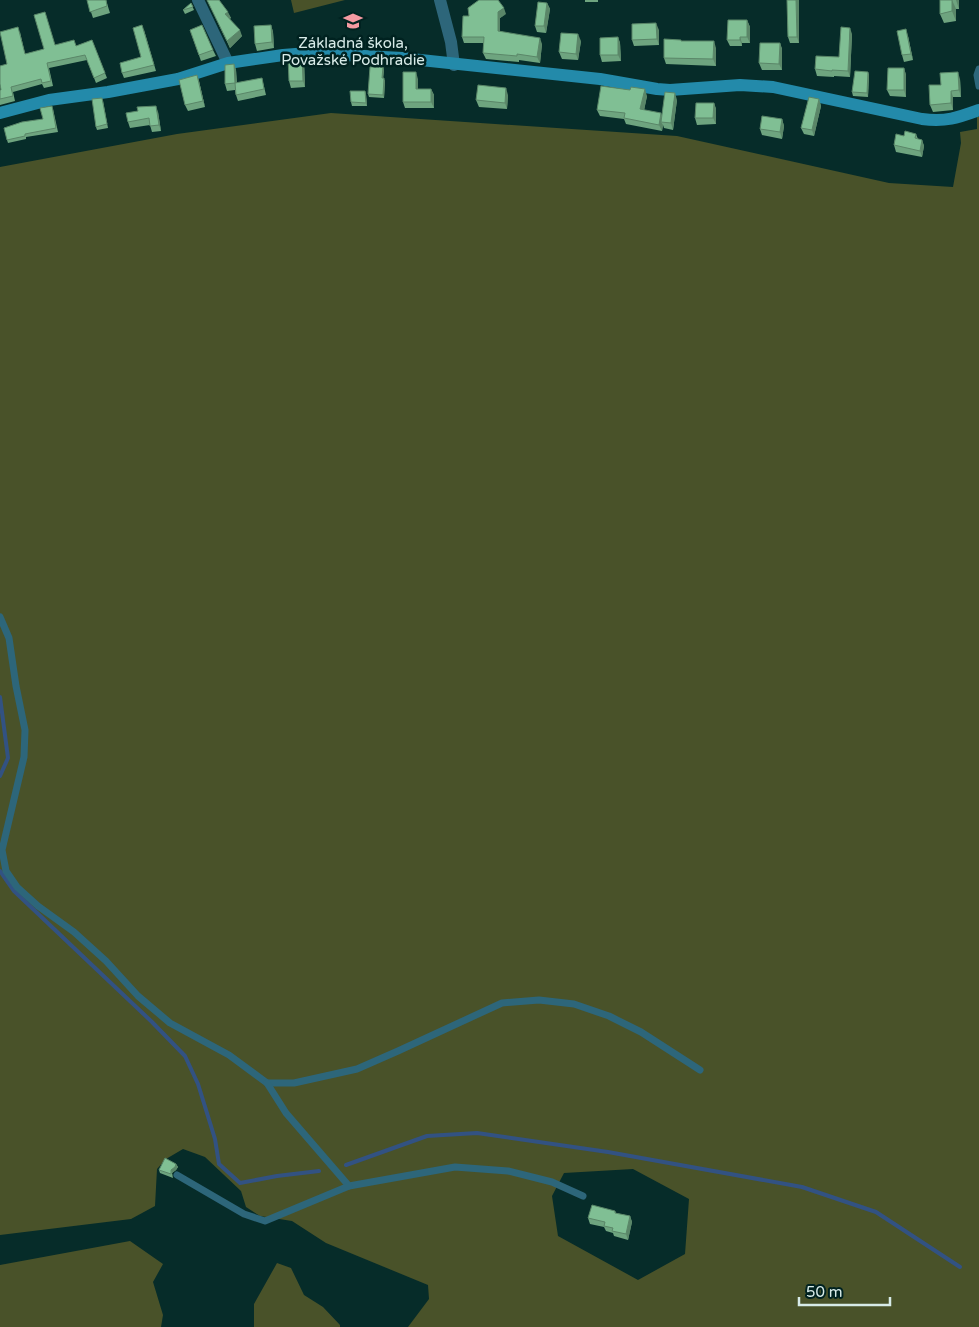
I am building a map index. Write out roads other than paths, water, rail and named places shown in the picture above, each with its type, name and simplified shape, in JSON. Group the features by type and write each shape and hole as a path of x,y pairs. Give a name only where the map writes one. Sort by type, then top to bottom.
{"street":[{"path":"198,0 228,63"},
{"path":"440,0 451,42 454,65"},
{"path":"0,113 48,100 178,80 228,63 308,53 402,58 600,79 670,90 740,85 773,86 935,121 950,120 979,110"}],"lane":[{"path":"979,70 979,86"},
{"path":"0,617 8,638 25,730 24,757 2,850 6,871 17,887 38,906 74,932 106,961 138,996 170,1023 229,1055 267,1083 286,1112 349,1186"},
{"path":"267,1083 294,1083 358,1069 502,1003 540,1000 574,1004 609,1016 641,1032 700,1070"},
{"path":"177,1175 244,1214 265,1221 349,1186 455,1167 508,1171 552,1182 583,1196"}],"waterway":[{"path":"0,697 8,758 0,776"},
{"path":"0,871 14,891 152,1022 185,1056 198,1084 215,1139 219,1164 240,1183 319,1171"},
{"path":"346,1165 427,1136 477,1133 608,1152 802,1187 876,1212 960,1267"}],"place":[{"name":"Základná škola, Považské Podhradie","path":"353,21"}]}
